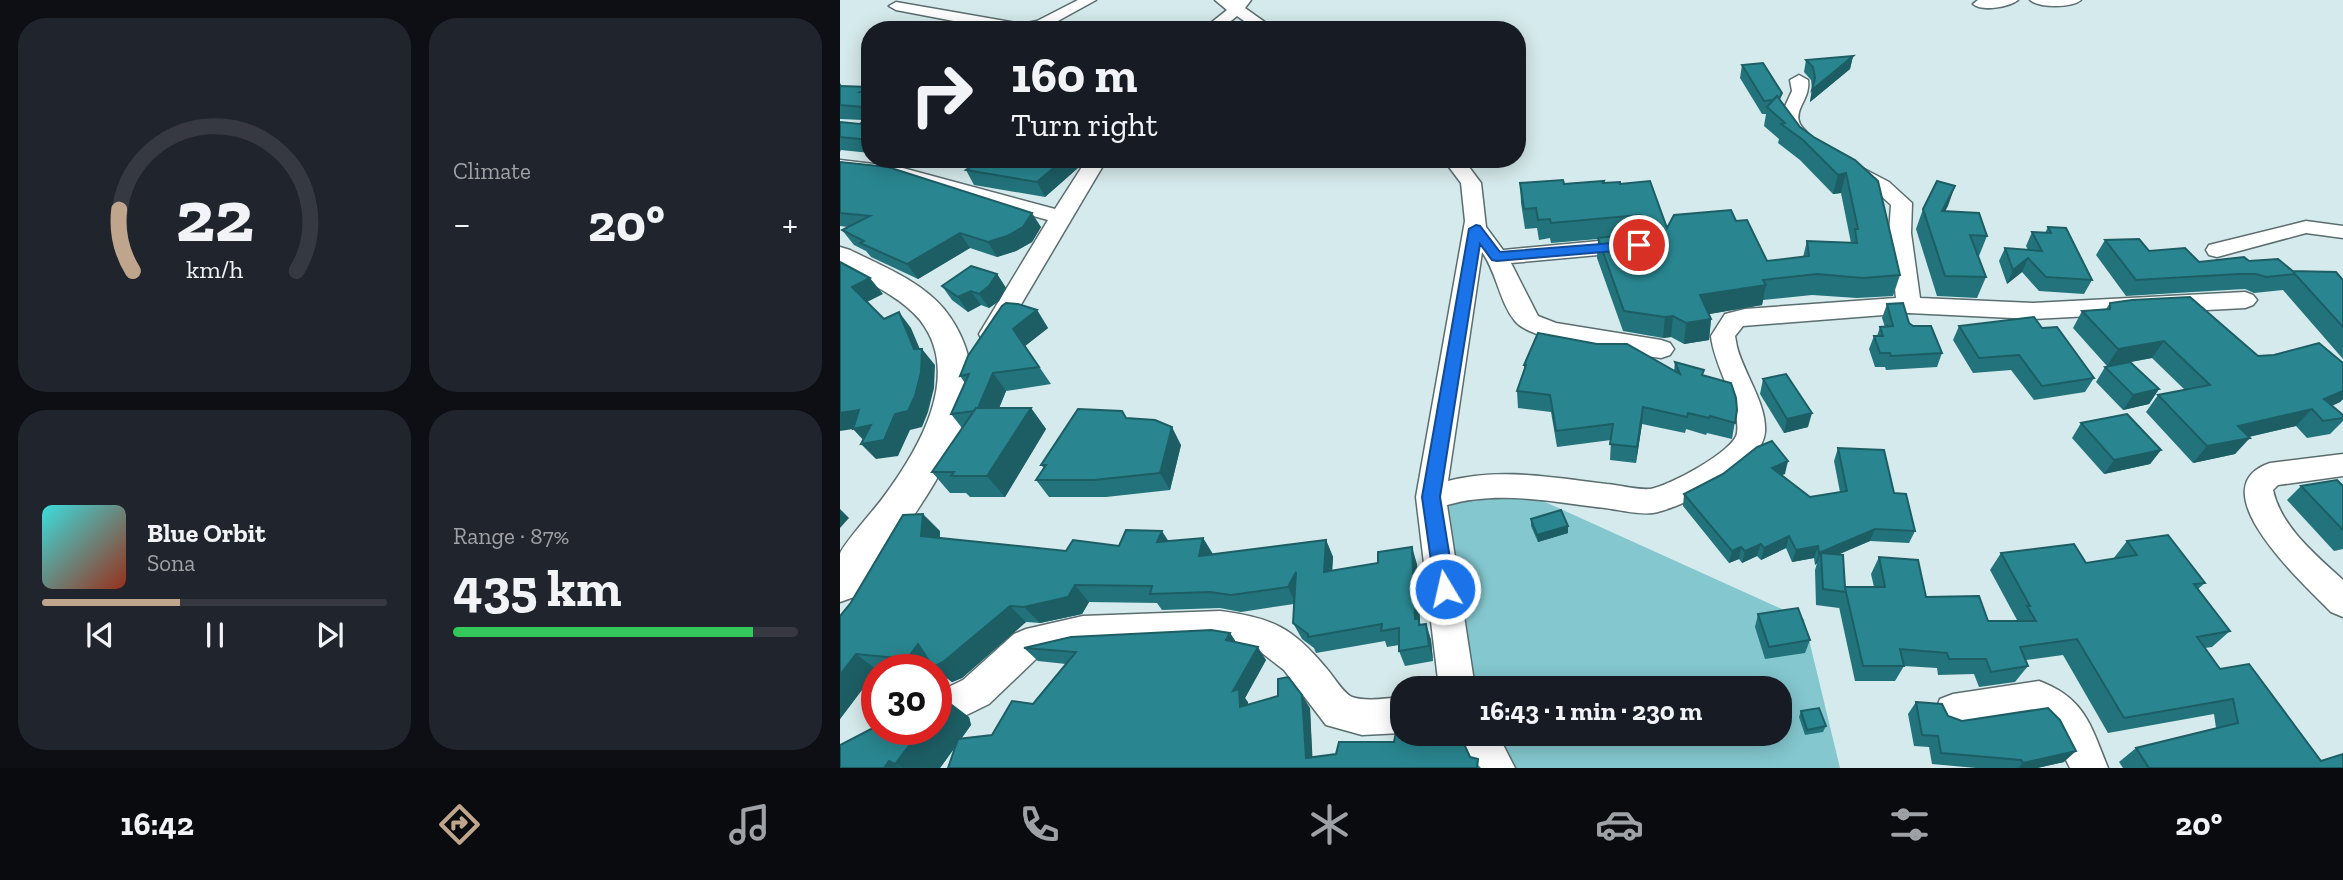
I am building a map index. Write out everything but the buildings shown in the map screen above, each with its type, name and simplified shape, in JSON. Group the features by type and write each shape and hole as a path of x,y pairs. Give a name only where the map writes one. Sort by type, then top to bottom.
{"main road":[{"path":"840,256 909,295 934,317 953,350 955,389 946,421 928,462 840,584"}],"street":[{"path":"1048,21 1088,0"},
{"path":"1222,0 1241,5 1258,21"},
{"path":"1980,4 2011,0"},
{"path":"2036,0 2074,0"},
{"path":"1221,21 1241,5"},
{"path":"896,6 978,21"},
{"path":"1799,80 1801,90 1790,107 1788,118 1796,132 1823,153 1882,186 1902,203 1900,233 1909,306"},
{"path":"840,166 899,173 1060,217"},
{"path":"955,389 1007,310 1091,168"},
{"path":"1455,676 1431,497 1476,229 1475,197 1471,183 1460,168"},
{"path":"2217,250 2306,227 2343,232"},
{"path":"1476,229 1497,257 1522,314 1538,327 1661,349"},
{"path":"1497,257 1639,245"},
{"path":"1431,497 1469,487 1499,484 1651,501 1667,496 1733,460 1748,444 1752,433 1751,421 1724,347 1723,336 1734,320 1761,315 1909,306 2033,311 2245,300"},
{"path":"2340,594 2267,519 2258,500 2258,486 2270,475 2343,465"},
{"path":"952,704 976,692 1026,645 1083,632 1220,626 1260,632 1296,658 1339,712 1362,717 1390,716"},
{"path":"1953,712 2039,699 2050,701 2058,708 2089,768"},
{"path":"1484,746 1496,768"}],"shaded area":[{"path":"1523,492 1804,619 1840,768 1513,768 1500,746 1792,746 1792,676 1469,676 1442,503"}],"route":[{"path":"1445,589 1431,497 1476,229 1497,257 1639,245"}]}
